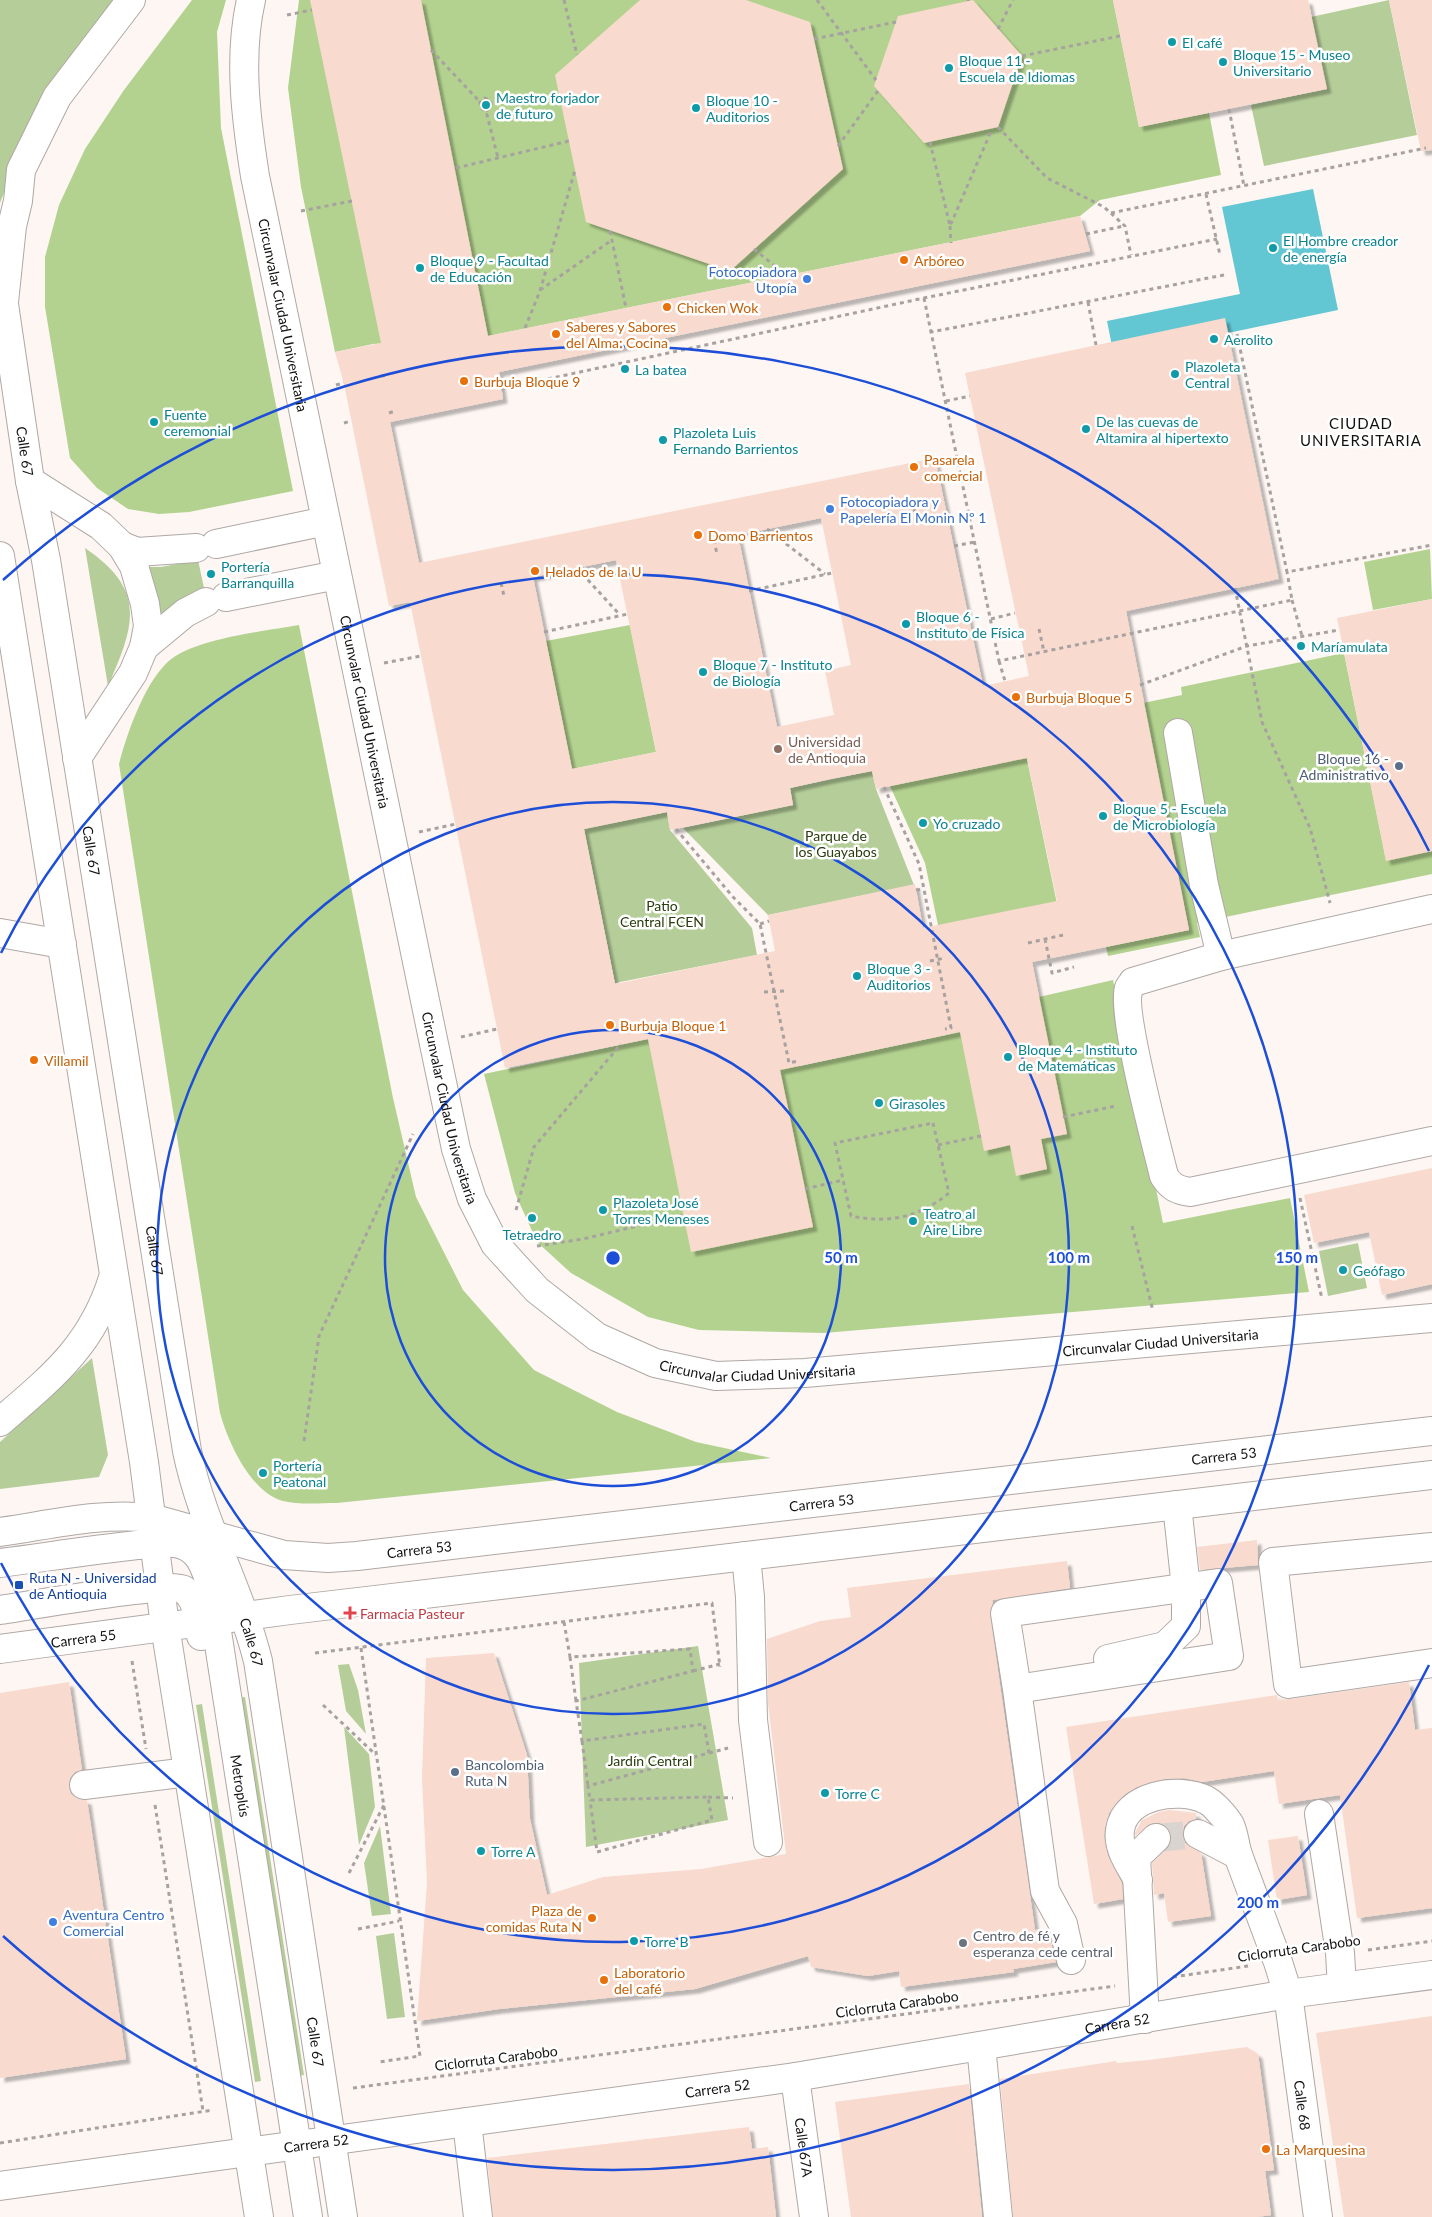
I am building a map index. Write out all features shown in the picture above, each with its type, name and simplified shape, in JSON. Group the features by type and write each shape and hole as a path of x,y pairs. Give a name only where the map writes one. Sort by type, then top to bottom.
{"main road":[{"name":"Calle 67","path":"131,0 57,97 21,170 2,289 30,481 46,560 187,1451 197,1491 244,1616 258,1661 343,2217"},
{"name":"Circunvalar Ciudad Universitaria","path":"251,0 247,18 245,67 247,124 255,176 456,1149 472,1198 495,1244 537,1290 597,1337 655,1364 716,1376 805,1373 1432,1318"},
{"path":"30,481 101,526 122,546 134,566 145,604 148,626 144,647 133,673 77,758"},
{"path":"122,546 137,552 206,546 326,521"},
{"path":"0,556 6,630 62,944 153,1531 165,1626 259,2217"},
{"path":"144,647 185,613 216,599 337,574"},
{"path":"1178,733 1204,885 1221,956"},
{"path":"1432,908 1221,956 1133,982 1128,988 1131,1030 1164,1176 1170,1186 1179,1191 1190,1192 1432,1141"},
{"path":"0,932 62,944"},
{"path":"0,1420 48,1380 80,1344 94,1325 105,1305 114,1274"},
{"name":"Carrera 53","path":"153,1531 213,1535 284,1555 328,1558 357,1556 1432,1431"},
{"path":"244,1616 1432,1476"},
{"path":"1077,1680 1096,1663 1120,1655 1165,1646 1186,1626 1186,1588 1176,1505"},
{"path":"0,1532 110,1516 153,1531"},
{"name":"Metroplús","path":"0,1563 153,1531 181,1544 198,1556 208,1580 206,1621 289,2145 308,2217"},
{"path":"1432,1547 1273,1562 1288,1684 1432,1663"},
{"path":"746,1556 750,1597 753,1720 768,1842"},
{"path":"1017,1689 1229,1656 1218,1583 1005,1613 1045,1891 1063,1924 1071,1960"},
{"name":"Metroplús","path":"0,1610 160,1588 176,1588 188,1594 206,1621"},
{"name":"Carrera 55","path":"0,1649 244,1616"},
{"path":"84,1785 188,1772"},
{"name":"Calle 68","path":"1138,1880 1121,1849 1120,1830 1128,1811 1155,1796 1186,1794 1207,1800 1230,1825 1238,1855 1288,1994 1318,2217"},
{"path":"1318,1814 1340,1954 1342,1987"},
{"path":"1198,1834 1238,1855"},
{"path":"1144,2019 1136,1857 1156,1838"},
{"name":"Carrera 52","path":"0,2186 289,2145 795,2078 1288,1994 1432,1975"},
{"path":"981,2046 998,2217"},
{"name":"Calle 67A","path":"795,2078 814,2217"},
{"path":"467,2122 478,2217"},
{"name":"Metroplús","path":"289,2145 292,2217"}],"path":[{"path":"564,0 577,55"},
{"path":"817,0 876,80"},
{"path":"998,29 1013,0"},
{"path":"287,15 312,10"},
{"path":"814,39 896,22"},
{"path":"1022,56 1120,36"},
{"path":"431,50 480,102 481,108 486,111 498,158"},
{"path":"838,146 878,91"},
{"path":"480,102 485,98 491,101 491,107 486,111"},
{"path":"1229,109 1244,186"},
{"path":"998,127 1047,178 1104,207 1125,226 1131,255"},
{"path":"950,226 992,128"},
{"path":"456,168 569,141"},
{"path":"930,142 950,226 951,243"},
{"path":"1111,213 1426,148"},
{"path":"525,328 540,291 575,170"},
{"path":"1206,194 1220,255"},
{"path":"301,211 352,201"},
{"path":"1086,234 1125,226"},
{"path":"610,231 626,308"},
{"path":"502,388 924,298 1217,239"},
{"path":"540,291 612,240"},
{"path":"754,248 787,276"},
{"path":"931,332 1224,275"},
{"path":"924,298 999,661 1005,681"},
{"path":"1088,302 1096,345"},
{"path":"1237,334 1292,600 1302,636"},
{"path":"1232,343 1239,342"},
{"path":"381,376 388,375"},
{"path":"336,385 344,384"},
{"path":"946,401 970,396"},
{"path":"389,413 395,412"},
{"path":"344,423 352,421"},
{"path":"912,500 915,513"},
{"path":"767,529 825,574"},
{"path":"714,540 717,554"},
{"path":"954,546 975,542"},
{"path":"1287,572 1432,544"},
{"path":"577,568 620,616"},
{"path":"750,591 832,573"},
{"path":"501,583 504,596"},
{"path":"1235,588 1262,722 1310,828 1336,930"},
{"path":"999,661 1292,600"},
{"path":"991,619 1015,613"},
{"path":"544,632 628,614"},
{"path":"1039,629 1044,652"},
{"path":"1140,685 1247,646 1339,630"},
{"path":"356,668 421,656"},
{"path":"884,787 919,864 951,1028 945,1030"},
{"path":"392,838 456,824"},
{"path":"676,829 733,897 760,924 789,1063 798,1061"},
{"path":"916,890 923,889"},
{"path":"760,924 769,921"},
{"path":"1028,942 1063,935"},
{"path":"1045,939 1052,973 1074,967"},
{"path":"930,961 945,958"},
{"path":"764,992 784,990"},
{"path":"434,1044 497,1028"},
{"path":"516,1210 534,1147 621,1044"},
{"path":"1063,1117 1146,1100"},
{"path":"933,1122 949,1192 936,1204 904,1218 868,1220 851,1216 844,1180 835,1143 933,1122"},
{"path":"304,1441 319,1336 414,1134"},
{"path":"938,1145 981,1136"},
{"path":"805,1190 844,1180"},
{"path":"1298,1192 1322,1300"},
{"path":"536,1247 583,1240 683,1215"},
{"path":"1132,1226 1153,1311"},
{"path":"315,1653 712,1603"},
{"path":"564,1622 598,1852 712,1820 708,1797"},
{"path":"361,1648 420,2056 379,2062"},
{"path":"570,1657 690,1649 693,1672"},
{"path":"0,2143 203,2111 132,1661"},
{"path":"576,1701 720,1664"},
{"path":"323,1705 377,1755"},
{"path":"582,1741 704,1724 708,1754"},
{"path":"588,1786 731,1747"},
{"path":"590,1800 737,1798"},
{"path":"349,1873 384,1805"},
{"path":"358,1929 399,1921"},
{"name":"Ciclorruta Carabobo","path":"1340,1954 1432,1941"},
{"name":"Ciclorruta Carabobo","path":"366,2086 755,2035 1278,1962"}],"green space":[{"path":"0,0 126,0 21,150 0,203"},
{"path":"192,0 226,0 217,32 221,128 293,491 189,512 159,514 128,509 97,488 70,458 45,307 45,257 59,205 85,149 124,90"},
{"path":"299,0 1113,0 1139,127 1209,113 1221,175 1100,200 1080,216 488,336 373,344 335,352 301,187 288,88"},
{"path":"1389,0 1417,135 1264,166 1251,105 1326,89 1311,17"},
{"path":"85,548 105,563 119,579 127,594 130,610 125,645 108,686"},
{"path":"1430,549 1432,599 1373,610 1364,562"},
{"path":"198,560 204,588 188,596 158,617 142,567 161,567"},
{"path":"299,625 393,1098 416,1197 463,1290 534,1370 617,1412 696,1442 771,1458 337,1503 283,1501 271,1496 261,1488 242,1465 220,1413 119,764 139,706 155,677 164,665 174,657 186,650 217,640"},
{"path":"630,625 656,752 572,769 546,641"},
{"path":"1344,653 1386,860 1432,851 1432,874 1197,923 1200,937 1108,956 1106,947 1189,930 1143,703 1182,695 1181,687"},
{"path":"1023,740 1062,928 938,925 925,863 890,786 998,764"},
{"name":"Parque de los Guayabos","path":"872,771 876,789 914,885 768,915 683,828 793,805 790,788"},
{"name":"Patio Central FCEN","path":"667,812 670,830 752,928 757,955 615,983 584,829"},
{"path":"1113,980 1163,1223 1290,1198 1309,1292 824,1333 699,1330 648,1317 571,1273 537,1242 515,1193 484,1074 648,1039 800,1066 946,1035 1039,997"},
{"path":"1358,1243 1367,1288 1328,1296 1319,1251"},
{"path":"92,1358 108,1455 99,1477 0,1489 0,1442"},
{"name":"Jardín Central","path":"698,1646 728,1820 586,1847 579,1663"},
{"path":"349,1664 358,1690 366,1734 346,1711 338,1665"},
{"path":"245,1697 304,2075 297,2076 238,1698"},
{"path":"202,1704 261,2081 255,2082 196,1705"},
{"path":"344,1727 369,1754 375,1807 359,1845"},
{"path":"380,1826 391,1914 372,1916 364,1863"},
{"path":"394,1933 405,2017 387,2019 376,1936"}],"water":[{"path":"1313,189 1338,310 1228,333 1279,579 1247,585 1114,356 1107,321 1240,294 1222,207"}],"building":[{"path":"310,0 421,0 488,336 1080,216 1090,251 499,372 503,399 390,422 419,563 935,458 983,686 1029,676 965,373 1225,318 1279,579 1126,611 1189,930 1032,962 1067,1134 1041,1139 1047,1169 1016,1176 1010,1145 984,1151 960,1032 780,1070 813,1227 691,1252 648,1039 505,1068 410,602 389,606 344,384 335,352 381,343","holes":["821,518 851,665 825,671 834,715 777,727 738,535","616,560 656,752 572,769 533,577","1027,758 1057,901 923,928 915,884 768,915 775,951 615,984 584,829 667,812 670,830 793,805 790,788 872,771 876,789"]},
{"name":"Bloque 10 - Auditorios","path":"640,0 746,0 810,22 843,169 730,271 586,222 555,75"},
{"name":"Bloque 11 - Escuela de Idiomas","path":"973,0 1022,56 998,127 924,143 874,86 898,16"},
{"name":"Bloque 15 - Museo Universitario","path":"1113,0 1308,0 1327,89 1139,127"},
{"path":"1389,0 1432,0 1432,150 1421,151"},
{"name":"Bloque 16 - Administrativo","path":"1432,599 1432,851 1386,861 1337,618"},
{"path":"1432,1168 1432,1284 1382,1295 1369,1232 1314,1243 1304,1195"},
{"path":"1257,1540 1258,1565 1200,1570 1197,1547"},
{"path":"1067,1561 1070,1588 993,1600 990,1615 1035,1930 1048,1929 1056,1962 1013,1969 1014,1972 901,1987 899,1971 868,1976 811,1967 808,1956 695,1989 499,2009 417,2021 427,1883 422,1778 426,1658 494,1653 527,1755 530,1819 547,1895 603,1877 701,1869 786,1854 768,1703 767,1639 820,1621 851,1617 847,1588"},
{"name":"Aventura Centro Comercial","path":"69,1682 82,1770 75,1772 70,1778 69,1787 71,1794 78,1799 87,1800 126,2059 0,2078 0,1693"},
{"path":"1409,1682 1415,1730 1432,1728 1432,1908 1357,1918 1340,1795 1279,1804 1274,1771 1202,1782 1184,1778 1165,1779 1137,1787 1123,1796 1109,1813 1104,1836 1108,1856 1122,1883 1123,1899 1094,1904 1066,1727 1277,1695 1278,1700 1290,1699"},
{"path":"1170,1810 1196,1813 1196,1819 1189,1821 1184,1826 1182,1835 1185,1843 1201,1853 1211,1916 1168,1922 1164,1893 1154,1895 1152,1863 1167,1849 1171,1842 1171,1834 1167,1827 1160,1823 1153,1823 1135,1836 1135,1833 1142,1820 1159,1812"},
{"path":"1298,1836 1307,1895 1277,1900 1268,1840"},
{"path":"1432,2016 1432,2217 1344,2217 1316,2033"},
{"path":"1247,2047 1258,2054 1274,2170 1265,2171 1271,2215 1257,2217 1013,2217 1000,2079 1116,2061 1117,2063 1149,2060"},
{"path":"969,2084 982,2217 851,2217 835,2102"},
{"path":"749,2127 752,2149 768,2147 776,2217 493,2217 487,2158"}],"tunnel":[{"path":"1156,1838 1198,1834"}],"place":[{"name":"El café","path":"1172,42"},
{"name":"Bloque 15 - Museo Universitario","path":"1223,62"},
{"name":"Bloque 11 - Escuela de Idiomas","path":"949,68"},
{"name":"Maestro forjador de futuro","path":"486,105"},
{"name":"Bloque 10 - Auditorios","path":"696,108"},
{"name":"El Hombre creador de energía","path":"1273,248"},
{"name":"Arbóreo","path":"904,260"},
{"name":"Bloque 9 - Facultad de Educación","path":"420,268"},
{"name":"Fotocopiadora Utopía","path":"807,279"},
{"name":"Chicken Wok","path":"667,307"},
{"name":"Saberes y Sabores del Alma: Cocina","path":"556,334"},
{"name":"Aerolito","path":"1214,339"},
{"name":"La batea","path":"625,369"},
{"name":"Plazoleta Central","path":"1175,374"},
{"name":"Burbuja Bloque 9","path":"464,381"},
{"name":"Fuente ceremonial","path":"154,422"},
{"name":"De las cuevas de Altamira al hipertexto","path":"1086,429"},
{"name":"Plazoleta Luis Fernando Barrientos","path":"663,440"},
{"name":"Pasarela comercial","path":"914,467"},
{"name":"Fotocopiadora y Papelería El Monin Nº 1","path":"830,509"},
{"name":"Domo Barrientos","path":"698,535"},
{"name":"Helados de la U","path":"535,571"},
{"name":"Portería Barranquilla","path":"211,574"},
{"name":"Bloque 6 - Instituto de Física","path":"906,624"},
{"name":"Maríamulata","path":"1301,646"},
{"name":"Bloque 7 - Instituto de Biología","path":"703,672"},
{"name":"Burbuja Bloque 5","path":"1016,697"},
{"name":"Universidad de Antioquia","path":"778,749"},
{"name":"Bloque 16 - Administrativo","path":"1399,766"},
{"name":"Bloque 5 - Escuela de Microbiología","path":"1103,816"},
{"name":"Yo cruzado","path":"923,823"},
{"name":"Bloque 3 - Auditorios","path":"857,976"},
{"name":"Burbuja Bloque 1","path":"610,1025"},
{"name":"Bloque 4 - Instituto de Matemáticas","path":"1008,1057"},
{"name":"Villamil","path":"34,1060"},
{"name":"Girasoles","path":"879,1103"},
{"name":"Plazoleta José Torres Meneses","path":"603,1210"},
{"name":"Tetraedro","path":"532,1218"},
{"name":"Teatro al Aire Libre","path":"913,1221"},
{"name":"Geófago","path":"1343,1270"},
{"name":"Portería Peatonal","path":"263,1473"},
{"name":"Ruta N - Universidad de Antioquia","path":"19,1585"},
{"name":"Farmacia Pasteur","path":"350,1613"},
{"name":"Bancolombia Ruta N","path":"455,1772"},
{"name":"Torre C","path":"825,1793"},
{"name":"Torre A","path":"481,1851"},
{"name":"Plaza de comidas Ruta N","path":"592,1918"},
{"name":"Aventura Centro Comercial","path":"53,1922"},
{"name":"Torre B","path":"634,1941"},
{"name":"Centro de fé y esperanza cede central","path":"963,1943"},
{"name":"Laboratorio del café","path":"604,1980"},
{"name":"La Marquesina","path":"1266,2149"}],"district":[{"name":"CIUDAD UNIVERSITARIA","path":"1361,432"}]}
